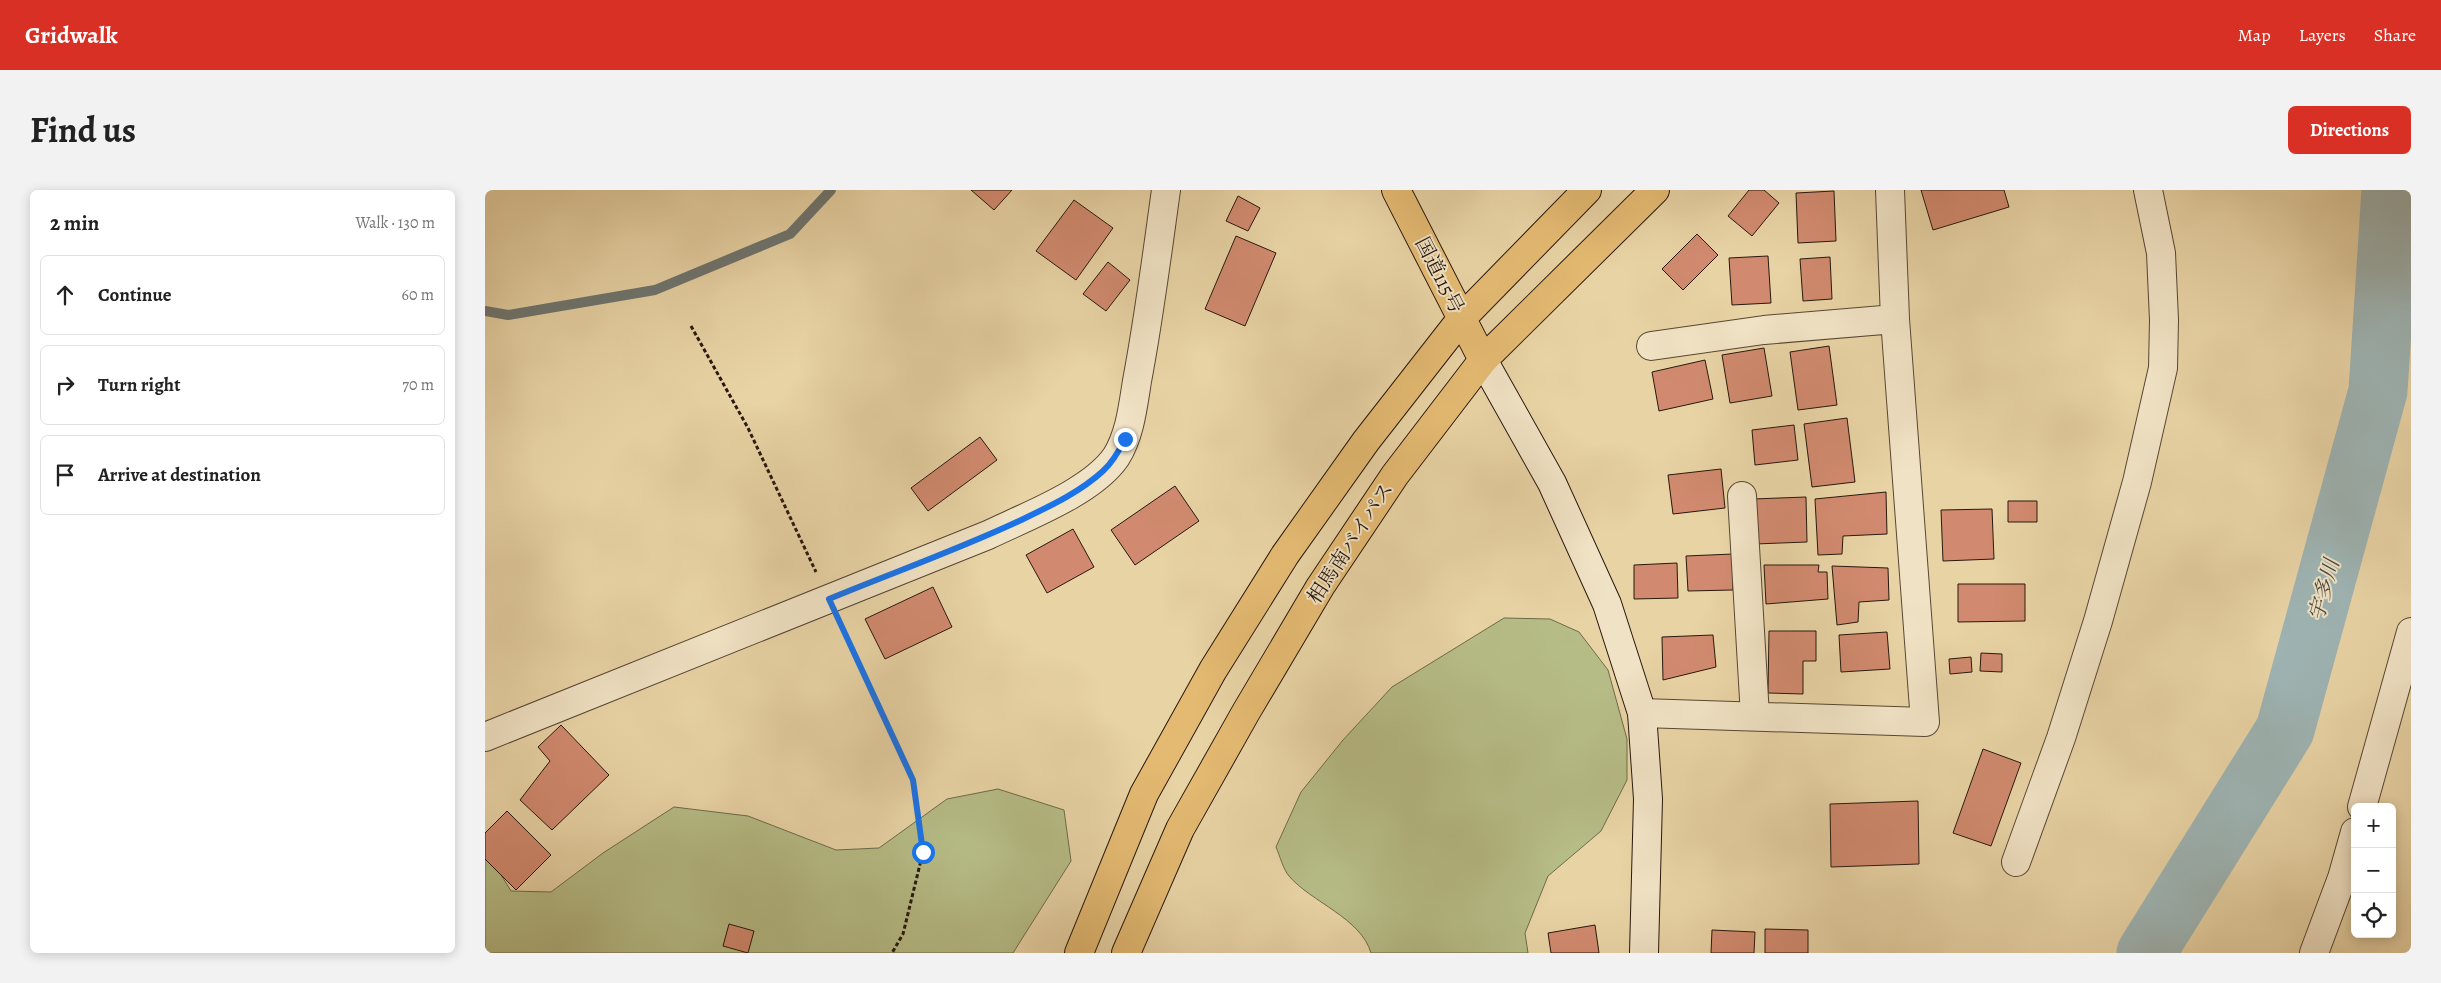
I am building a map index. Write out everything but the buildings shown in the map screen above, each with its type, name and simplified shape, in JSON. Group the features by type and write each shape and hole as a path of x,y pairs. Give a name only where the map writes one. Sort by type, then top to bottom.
{"highway":[{"name":"国道115号","path":"1396,190 1483,360"},
{"path":"1079,953 1144,794 1213,670 1285,554 1366,441 1462,318 1587,190"},
{"name":"相馬南バイパス","path":"1126,953 1181,829 1246,712 1320,587 1395,475 1483,360 1589,253 1655,190"}],"street":[{"path":"485,736 987,535 1057,502 1090,482 1116,457 1125,439 1131,418 1144,346 1166,190"},
{"path":"1642,713 1925,722 1895,319 1890,190"},
{"path":"2015,862 2061,738 2098,621 2137,482 2163,368 2164,320 2161,253 2151,202 2135,190"},
{"path":"1651,346 1764,330 1895,319"},
{"path":"1483,360 1552,483 1607,604 1642,713 1648,799 1644,953"},
{"path":"1742,496 1755,716"},
{"path":"2363,803 2411,632"},
{"path":"2313,953 2342,878 2351,846"}],"path":[{"path":"691,326 748,428 913,780 923,852 903,934 892,953"}],"green space":[{"path":"1504,618 1550,619 1579,632 1608,670 1627,739 1627,780 1601,831 1548,876 1525,933 1528,953 1371,953 1366,941 1357,930 1289,876 1276,847 1301,792 1343,740 1392,687"},
{"path":"998,789 1064,810 1071,861 1013,953 485,953 485,849 511,891 551,892 603,853 674,807 748,816 836,850 879,848 947,799"}],"waterway":[{"path":"485,311 508,315 655,290 790,234 831,190"},
{"name":"宇多川","path":"2146,953 2285,730 2378,391 2391,190"}],"route":[{"path":"923,852 913,780 829,599 987,535 1057,502 1090,482 1105,469 1116,457 1125,439"}]}
